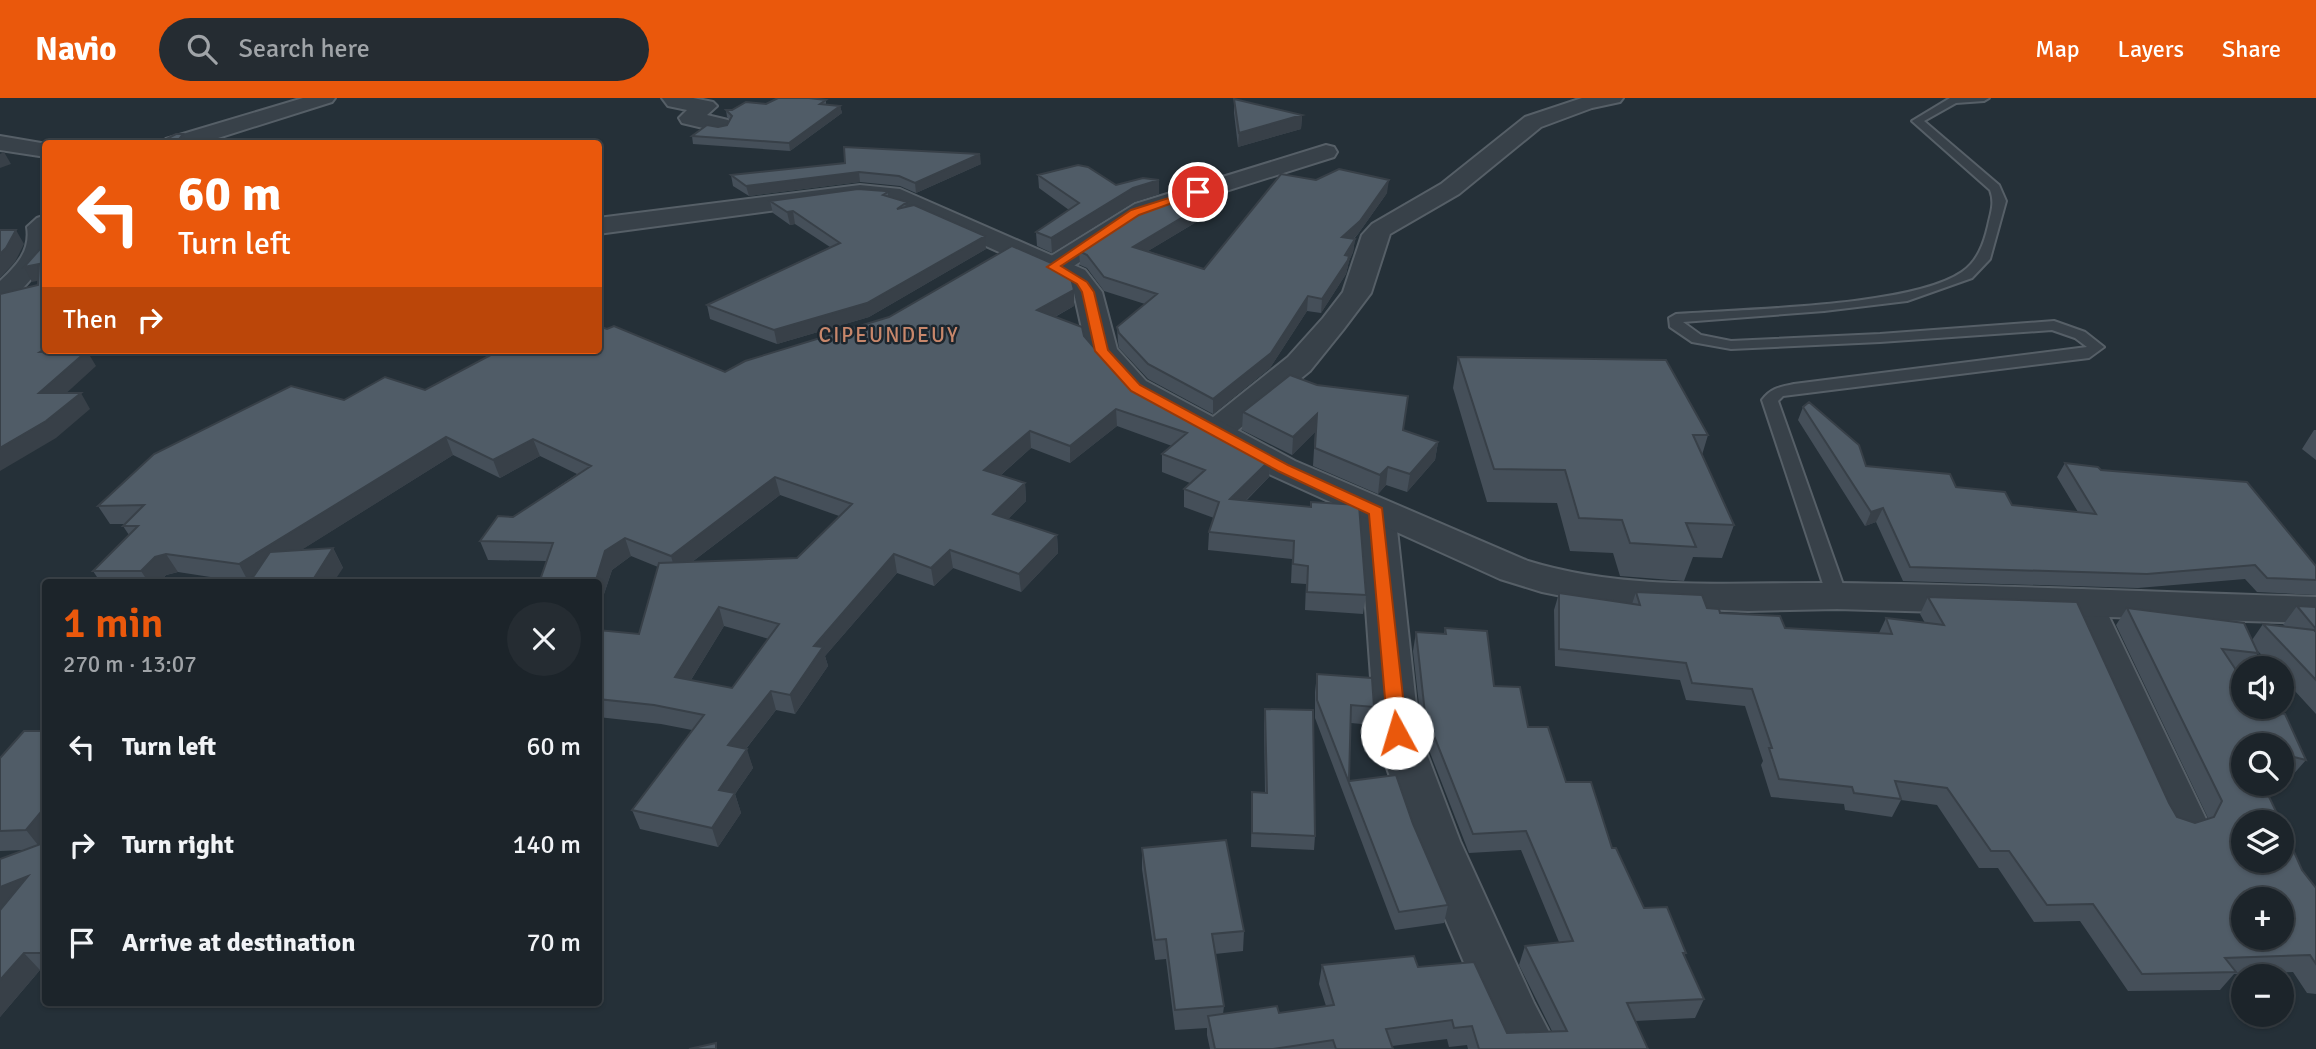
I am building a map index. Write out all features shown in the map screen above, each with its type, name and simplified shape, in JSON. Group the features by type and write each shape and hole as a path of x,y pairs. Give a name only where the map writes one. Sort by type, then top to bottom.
{"street":[{"path":"187,140 325,98"},
{"path":"672,98 675,102 706,106 690,118 720,125"},
{"path":"1215,432 1299,364 1333,324 1357,293 1376,235 1381,229 1450,189 1534,122 1579,101 1613,98"},
{"path":"0,144 42,149"},
{"path":"1053,267 1144,209 1326,152"},
{"path":"602,225 860,192 882,192 983,233 1001,255 1053,267 1074,276 1088,292 1102,351 1117,371 1135,388 1283,468 1377,512 1514,570 1556,583 1606,592 2316,610"},
{"path":"0,299 41,248 42,241"},
{"path":"0,299 42,290"},
{"path":"1377,512 1397,733 1436,841 1514,1020 1530,1049"},
{"path":"2082,602 2182,819"}],"lane":[{"path":"1837,596 1770,400 1777,393 1807,387 2089,353 2096,347 2080,335 2054,325 1880,338 1731,345 1697,339 1675,324 1676,318 1824,307 1907,297 1967,275 1983,258 1992,235 2000,201 1996,188 1917,121 1953,99 1984,98"}],"building":[{"path":"778,98 826,100 820,104 840,106 789,143 692,136 707,125 727,125 732,116 726,110 732,110 746,102 766,104"},
{"path":"1234,99 1302,115 1239,133"},
{"path":"176,134 183,134 178,140 165,140"},
{"path":"844,147 980,154 915,183 899,176 859,172 746,186 731,175 845,163"},
{"path":"1078,165 1088,167 1116,185 1143,178 1159,180 1133,188 1051,238 1036,232 1079,203 1038,175"},
{"path":"1339,169 1389,180 1360,221 1342,237 1355,239 1345,255 1349,256 1348,260 1322,299 1308,296 1271,353 1213,399 1148,364 1119,333 1117,327 1157,294 1104,277 1087,255 1079,251 1154,203 1183,194 1203,205 1133,247 1204,269 1281,174 1316,180"},
{"path":"858,189 888,192 883,195 907,202 897,209 914,205 985,236 867,303 774,330 707,305 840,243 793,211 787,212 770,201"},
{"path":"42,229 40,352 84,354 39,393 81,393 46,421 0,448 0,294 38,285 39,264 24,267 40,249"},
{"path":"0,230 16,230 0,254"},
{"path":"1012,246 1063,268 1071,278 1074,290 1037,310 1082,327 1084,336 1122,380 1271,459 1230,499 1311,507 1311,502 1359,505 1366,595 1307,592 1308,566 1293,564 1294,541 1209,532 1219,502 1184,489 1205,470 1162,454 1187,433 1116,409 1070,446 1030,431 984,470 1025,483 993,514 1057,535 1019,574 950,550 931,568 894,554 814,646 823,647 790,695 771,691 728,745 747,749 719,790 735,793 712,828 632,810 704,715 654,705 602,699 602,630 639,634 659,563 797,558 852,504 775,477 671,556 625,538 605,551 596,579 540,579 553,543 480,541 498,516 513,517 591,466 533,439 493,460 446,437 239,564 166,554 155,557 141,571 93,571 138,526 123,526 144,505 98,506 154,454 291,386 344,400 385,377 425,390 492,354 602,354 602,327 607,329 614,326 725,372 745,361 889,317","holes":["719,607 779,624 732,688 675,677"]},
{"path":"1458,357 1666,360 1708,435 1693,435 1734,525 1686,523 1696,547 1630,543 1622,520 1579,518 1565,470 1494,469"},
{"path":"1290,375 1317,385 1408,396 1403,430 1438,442 1410,474 1388,467 1380,475 1315,448 1317,414 1293,437 1243,412"},
{"path":"1809,402 1859,445 1866,466 1950,474 1956,487 2005,492 2012,505 2096,514 2065,463 2098,467 2101,470 2247,482 2316,566 2316,580 2267,578 2255,565 2147,574 1910,567 1883,508 1871,512 1803,407"},
{"path":"333,548 314,579 252,579 270,552"},
{"path":"1636,592 1702,595 1707,608 1719,609 1720,613 1780,616 1785,628 1892,634 1886,618 1944,625 1928,597 2077,602 2169,803 2177,817 2195,823 2214,817 2222,801 2127,608 2244,623 2258,653 2222,649 2231,662 2231,719 2287,719 2294,733 2231,733 2231,796 2269,796 2275,810 2231,810 2231,873 2294,873 2294,852 2302,870 2316,888 2316,964 2310,955 2225,958 2231,966 2231,972 2142,974 2093,904 2047,905 2009,851 1991,851 1947,788 1895,781 1901,799 1854,793 1852,787 1779,779 1769,748 1772,748 1752,689 1692,683 1686,663 1559,649 1559,593 1640,605"},
{"path":"2297,606 2316,607 2316,629"},
{"path":"2263,624 2316,632 2316,680"},
{"path":"1445,628 1487,631 1494,686 1520,687 1528,727 1548,727 1566,782 1591,782 1612,848 1616,848 1644,908 1667,907 1686,953 1683,953 1704,999 1627,1003 1648,1049 1479,1049 1472,1026 1454,1028 1452,1020 1386,1029 1393,1049 1336,1049 1333,1040 1273,1049 1215,1049 1208,1016 1277,1006 1279,1013 1334,1005 1322,965 1414,956 1418,967 1474,962 1507,1033 1567,1031 1525,946 1573,941 1526,831 1473,834 1425,713 1416,632 1446,634"},
{"path":"1317,674 1372,678 1374,707 1351,705 1349,781 1396,775 1413,824 1448,905 1399,912 1317,700"},
{"path":"1265,709 1313,710 1315,836 1252,833 1252,792 1267,793"},
{"path":"24,731 42,731 42,811 26,830 0,831 0,758"},
{"path":"2294,734 2306,760 2294,757"},
{"path":"1226,840 1244,931 1212,934 1224,1006 1175,1010 1166,939 1155,940 1142,848"},
{"path":"42,843 42,953 24,953 0,980 0,910 28,876 0,887 0,859"},
{"path":"716,1043 716,1049 689,1049"}],"district":[{"name":"CIPEUNDEUY","path":"889,335"}],"route":[{"path":"1198,192 1135,213 1053,267 1082,282 1088,292 1102,351 1117,371 1135,388 1283,468 1377,512 1397,733"}]}
